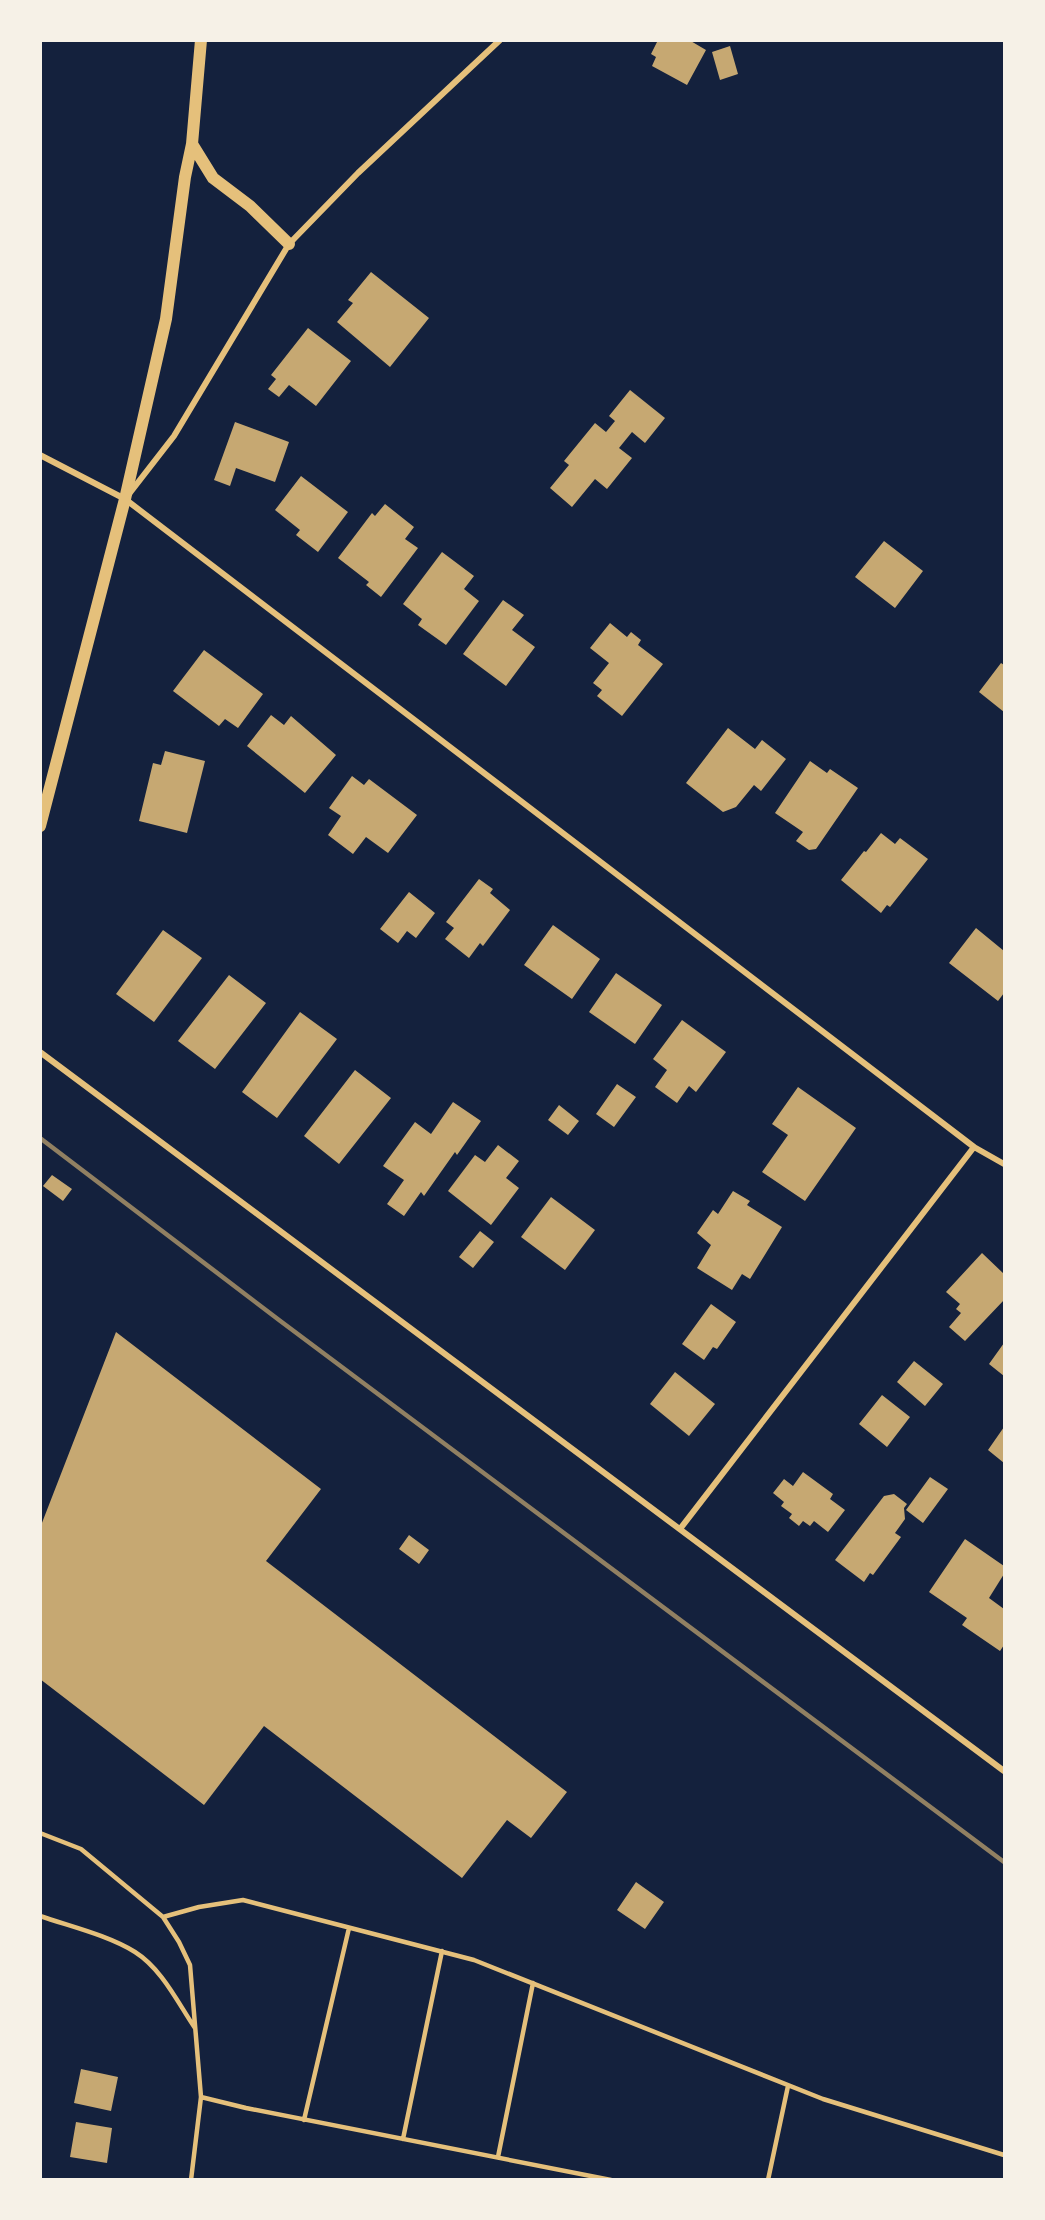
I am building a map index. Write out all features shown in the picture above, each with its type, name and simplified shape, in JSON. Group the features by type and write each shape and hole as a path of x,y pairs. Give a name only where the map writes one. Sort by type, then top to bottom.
{"main road":[{"path":"40,826 125,499 166,319 185,177 192,144 201,40"},
{"path":"192,144 213,178 250,206 289,244"}],"street":[{"path":"125,499 174,436 289,244 358,172 500,40"},
{"path":"40,455 125,499 974,1147 1005,1164"},
{"path":"40,1052 1005,1771"},
{"path":"680,1529 974,1147"}],"lane":[{"path":"40,1833 81,1849 162,1917 179,1942 190,1965 201,2097 191,2180"},
{"path":"162,1917 199,1907 243,1900 474,1960 823,2099 1005,2155"},
{"path":"40,1916 109,1939 136,1953 160,1976 196,2030"},
{"path":"304,2120 349,1928"},
{"path":"403,2139 442,1951"},
{"path":"498,2157 533,1983"},
{"path":"768,2180 788,2086"},
{"path":"201,2097 304,2120 611,2180"}],"building":[{"path":"658,40 689,40 706,50 687,85 652,66 656,57 651,54"},
{"path":"730,46 738,74 720,80 712,52"},
{"path":"371,272 429,318 390,367 337,322 353,303 348,300"},
{"path":"308,328 351,361 316,406 289,385 279,397 268,389 276,379 271,375"},
{"path":"630,390 665,418 645,443 632,432 619,448 632,458 607,489 595,479 572,507 550,488 569,465 564,461 595,423 606,432 615,421 609,416"},
{"path":"235,422 289,442 275,482 236,468 230,486 214,480"},
{"path":"301,476 348,512 318,552 296,535 300,530 275,510"},
{"path":"385,504 414,527 405,539 418,548 381,597 366,585 369,582 338,558 372,513 375,516"},
{"path":"884,541 923,571 895,608 855,577"},
{"path":"442,552 474,576 464,589 479,601 446,645 418,625 422,619 403,604"},
{"path":"503,600 524,615 512,630 535,647 506,686 463,654"},
{"path":"610,623 627,637 631,632 641,640 638,645 663,664 622,716 597,696 602,690 593,683 609,663 590,648"},
{"path":"204,650 263,694 238,728 225,719 219,726 173,691"},
{"path":"1001,663 1004,665 1004,712 979,692"},
{"path":"271,715 284,725 291,716 336,755 305,793 247,746"},
{"path":"728,728 755,749 762,740 786,759 761,791 754,785 736,807 723,812 686,783"},
{"path":"165,751 205,761 187,833 139,821 153,763 161,765"},
{"path":"810,761 827,773 830,769 858,788 816,849 809,850 796,841 803,832 775,813"},
{"path":"352,776 364,785 369,779 417,815 388,853 366,837 353,854 328,835 341,816 329,808"},
{"path":"881,833 895,844 900,838 928,859 890,907 887,905 881,913 841,880"},
{"path":"479,879 493,889 490,893 510,910 483,946 480,943 469,958 445,939 454,928 446,922"},
{"path":"409,892 435,913 416,938 407,931 398,943 380,929"},
{"path":"553,925 600,959 572,999 524,965"},
{"path":"976,928 1004,951 1004,993 998,1001 949,963"},
{"path":"163,930 202,958 154,1022 116,994"},
{"path":"616,973 662,1005 635,1044 589,1012"},
{"path":"229,975 266,1003 215,1069 178,1041"},
{"path":"300,1012 337,1039 277,1118 242,1092"},
{"path":"682,1020 726,1052 696,1092 689,1086 677,1103 655,1087 667,1070 653,1059"},
{"path":"355,1070 391,1098 339,1164 304,1136"},
{"path":"617,1084 636,1097 614,1127 596,1114"},
{"path":"798,1087 856,1128 805,1201 762,1172 788,1135 772,1124"},
{"path":"453,1102 481,1121 457,1155 455,1152 424,1196 421,1192 404,1216 387,1204 404,1180 383,1166 415,1122 431,1134"},
{"path":"559,1105 579,1121 568,1135 548,1120"},
{"path":"498,1145 519,1161 506,1178 519,1188 491,1225 448,1191 475,1155 485,1162"},
{"path":"52,1175 72,1189 63,1201 43,1186"},
{"path":"733,1191 750,1201 747,1205 782,1227 750,1279 742,1274 732,1290 697,1268 711,1245 697,1233 713,1210 718,1214"},
{"path":"551,1197 595,1230 565,1270 521,1237"},
{"path":"480,1231 494,1242 473,1268 459,1257"},
{"path":"982,1253 1004,1274 1004,1300 965,1341 949,1327 961,1313 956,1309 960,1304 946,1292"},
{"path":"711,1304 736,1322 717,1349 713,1347 704,1360 682,1344"},
{"path":"116,1332 321,1489 266,1561 567,1792 531,1838 507,1820 462,1878 264,1726 204,1805 40,1679 40,1528"},
{"path":"1004,1343 1004,1376 989,1364"},
{"path":"914,1361 943,1384 925,1406 897,1382"},
{"path":"675,1372 715,1404 689,1436 650,1404"},
{"path":"882,1395 910,1417 887,1447 859,1424"},
{"path":"1004,1427 1004,1463 988,1450"},
{"path":"803,1472 833,1494 830,1499 845,1510 828,1532 814,1521 810,1526 803,1521 799,1526 789,1518 792,1514 781,1506 784,1502 773,1493 784,1479 793,1486"},
{"path":"930,1477 948,1489 923,1523 906,1510"},
{"path":"894,1494 907,1504 904,1508 905,1519 895,1533 901,1537 873,1575 870,1573 864,1582 835,1560 884,1496"},
{"path":"409,1535 429,1550 419,1564 399,1549"},
{"path":"965,1539 1004,1566 1004,1574 989,1598 1004,1609 1004,1645 1000,1651 962,1625 967,1618 929,1592"},
{"path":"636,1882 664,1902 645,1929 617,1910"},
{"path":"81,2069 118,2077 111,2111 74,2103"},
{"path":"76,2122 112,2128 107,2163 70,2157"}],"railway":[{"path":"40,1138 279,1320 1004,1862"}]}
